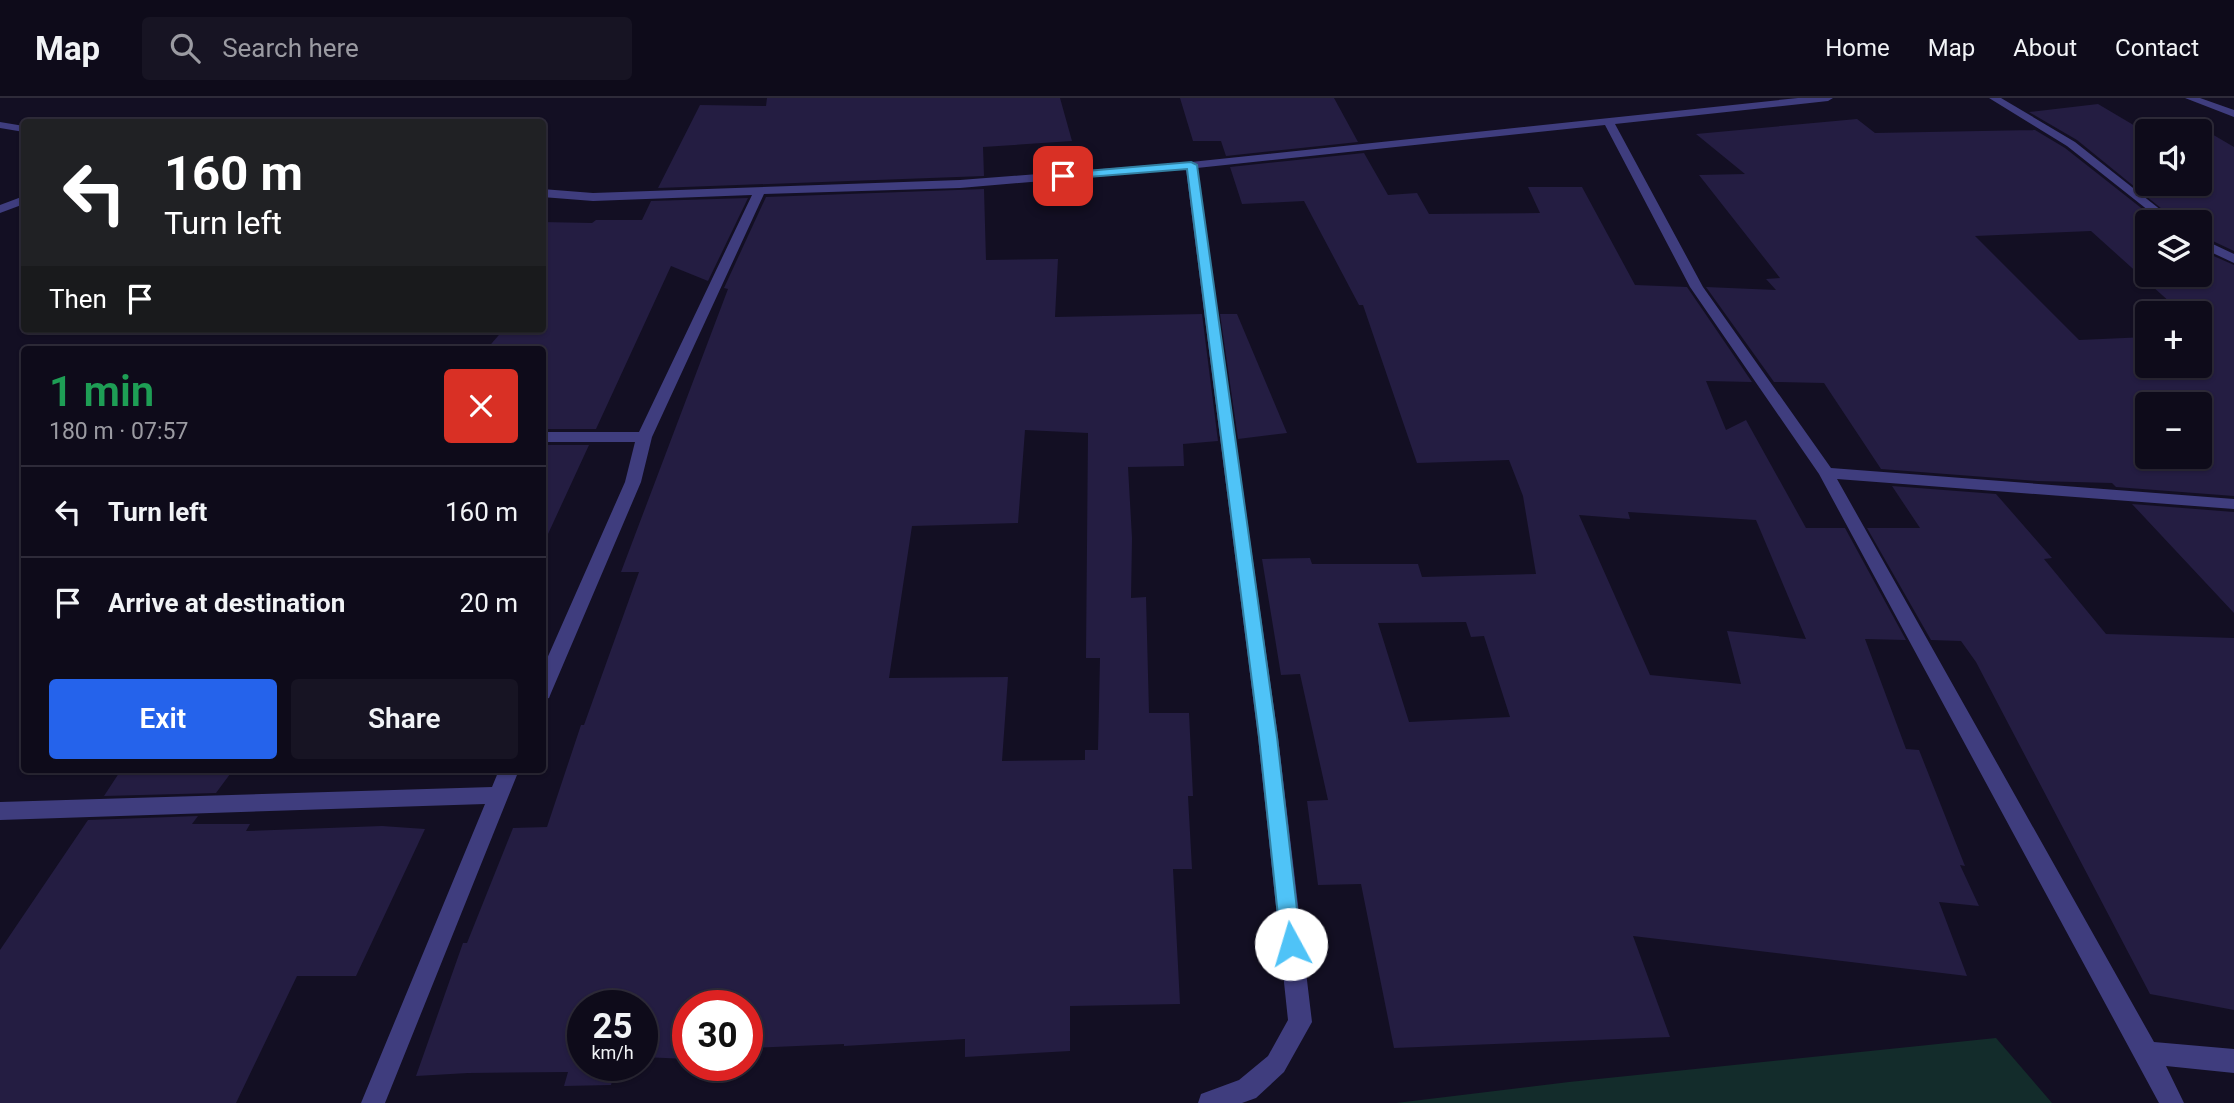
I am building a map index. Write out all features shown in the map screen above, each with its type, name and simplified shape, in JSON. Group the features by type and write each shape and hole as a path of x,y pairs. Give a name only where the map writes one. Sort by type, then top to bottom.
{"street":[{"path":"546,193 593,197 960,184 1191,165 1828,98"},
{"path":"1994,98 2071,144 2155,210"},
{"path":"2190,98 2234,114"},
{"path":"1608,121 1697,287 1826,473 2147,1053 2172,1103"},
{"path":"0,125 21,128"},
{"path":"1191,165 1268,737 1300,1022 1276,1063 1247,1089 1210,1103"},
{"path":"546,683 633,482 644,437 759,193"},
{"path":"0,204 21,200"},
{"path":"0,209 21,201"},
{"path":"2212,248 2234,259"},
{"path":"546,438 644,437"},
{"path":"1826,473 2234,503"},
{"path":"373,1103 508,773"},
{"path":"0,811 498,796"},
{"path":"2147,1053 2234,1061"}],"green space":[{"path":"1996,1038 2052,1103 1396,1103 1569,1082"}],"building":[{"path":"767,98 1060,98 1072,141 983,147 984,176 658,188 700,105 766,106"},
{"path":"1180,98 1334,98 1358,142 1226,156 1221,141 1193,141"},
{"path":"2098,104 2135,126 2135,187 2077,140 2029,112"},
{"path":"1857,119 1875,133 2035,130 2065,148 2144,210 2135,210 2135,271 2091,231 1975,236 2079,340 2135,338 2135,378 2212,378 2212,301 2169,301 2153,287 2212,287 2212,255 2234,265 2234,496 2116,487 2112,483 2037,481 1881,469 1824,383 1774,382 1706,287 1776,290 1766,279 1780,278 1699,175 1745,174 1696,134"},
{"path":"2212,134 2234,147 2234,251 2212,241 2212,210 2163,210 2146,196 2212,196"},
{"path":"1364,153 1388,195 1417,193 1429,214 1540,213 1528,187 1582,187 1635,285 1687,287 1752,382 1706,381 1726,430 1746,420 1806,528 1845,528 1906,640 1865,639 1906,749 1919,750 1965,866 1960,865 1979,906 1939,902 1967,976 1633,936 1670,1037 1394,1048 1361,884 1318,885 1307,801 1328,800 1300,674 1281,675 1262,559 1310,558 1312,564 1418,564 1422,577 1536,574 1523,496 1509,460 1417,463 1363,305 1359,305 1304,201 1242,204 1230,167","holes":["1628,512 1756,520 1806,639 1727,631 1741,684 1650,675 1579,515 1630,519","1466,622 1471,637 1484,636 1510,717 1409,722 1378,623"]},
{"path":"984,189 986,260 1058,259 1055,317 1202,314 1218,441 1183,444 1184,466 1128,467 1132,538 1131,598 1146,597 1149,713 1189,713 1193,796 1188,796 1192,869 1173,869 1180,1004 1070,1006 1070,1051 965,1057 965,1039 763,1047 763,990 672,990 672,1058 658,1058 658,990 567,990 567,1072 416,1076 463,943 467,943 513,828 547,827 581,725 584,725 639,572 621,572 728,289 724,288 766,197","holes":["1025,430 1088,433 1086,658 1100,658 1098,750 1085,750 1085,760 1002,761 1008,677 889,678 912,526 1018,523"]},
{"path":"748,198 708,281 671,266 596,429 546,429 546,346 489,346 501,333 546,333 546,222 642,220 651,201"},
{"path":"1220,314 1237,314 1287,433 1238,439"},
{"path":"546,445 589,445 546,538"},
{"path":"1892,486 1996,494 2052,558 2044,559 2106,634 2234,638 2234,1010 2150,994 1976,662 1961,641 1931,640 1867,528 1920,528"},
{"path":"2132,504 2234,512 2234,613"},
{"path":"119,773 231,773 216,793 104,796"},
{"path":"198,816 192,824 250,824 246,831 382,826 425,829 356,976 297,976 236,1103 0,1103 0,950 88,820"},
{"path":"567,1076 567,1081 612,1081 611,1085 564,1086"}],"route":[{"path":"1063,176 1191,165 1268,737 1291,944"}]}
